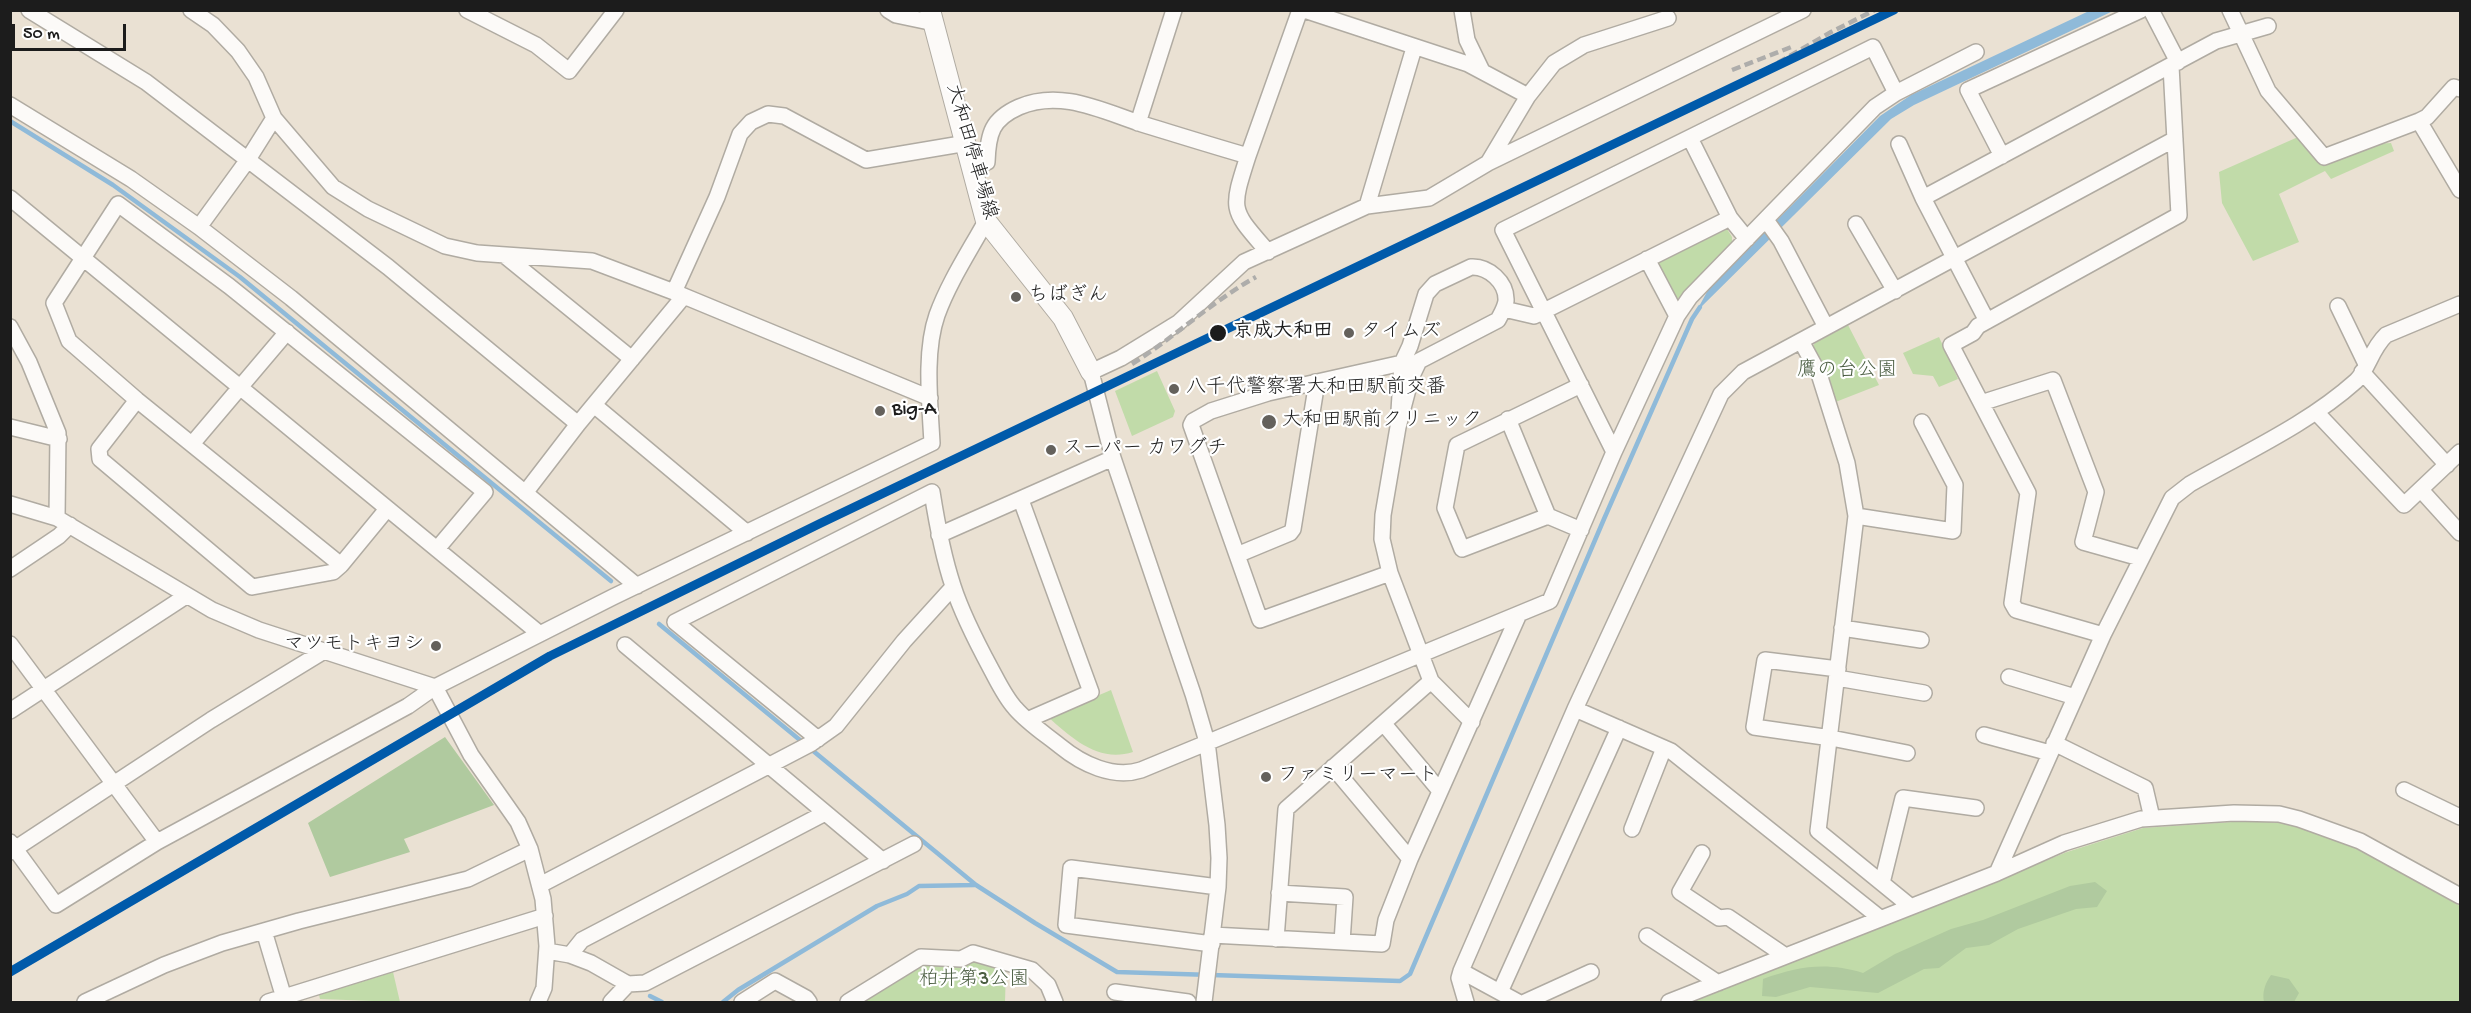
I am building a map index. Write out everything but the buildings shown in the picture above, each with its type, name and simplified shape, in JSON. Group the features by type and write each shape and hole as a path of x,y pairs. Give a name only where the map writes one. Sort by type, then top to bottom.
{"main road":[{"name":"大和田停車場線","path":"932,17 986,221 1063,318 1091,372"}],"street":[{"path":"29,10 146,82 388,267 578,424"},
{"path":"191,10 213,25 238,51 256,77 274,118 333,188 368,209 445,246 477,254 592,261 679,294 930,398"},
{"path":"467,10 536,45 569,71 616,10"},
{"path":"888,10 896,15 932,17"},
{"path":"1138,123 1174,10"},
{"path":"1268,252 1241,220 1236,206 1236,192 1302,10 1468,64 1528,96"},
{"path":"1462,10 1467,40 1482,71"},
{"path":"1204,1002 1218,887 1217,825 1207,742 1113,458 1091,372 1121,358 1178,323 1193,312 1239,266 1367,206 1429,198 1488,163 1803,10"},
{"path":"2002,156 1968,90 2141,10"},
{"path":"2103,635 2016,609 2012,603 2028,493 1950,345 1973,333 1978,326 2179,215 2174,64 2151,10"},
{"path":"2230,10 2268,91 2324,157 2419,121 2427,117 2454,87 2460,89"},
{"path":"1488,163 1528,96 1554,63 1584,45 1668,18"},
{"path":"1923,198 2216,41 2268,26"},
{"path":"1614,452 1503,230 1873,47 1896,93"},
{"path":"1367,206 1414,48"},
{"path":"815,740 675,622 932,492 939,535 953,587 980,649 1014,708 1070,754 1107,771 1131,773 1550,602 1614,452 1677,316 1690,297 1768,222 1875,107 1896,93 1976,52"},
{"path":"972,166 987,162 987,149 998,118 1029,103 1047,100 1062,100 1098,107 1138,123 1248,156"},
{"path":"10,105 131,179 200,227 291,298 637,586"},
{"path":"525,493 632,359 679,294 740,134 751,122 768,114 784,116 866,159 967,143"},
{"path":"200,227 247,161 274,118"},
{"path":"2419,121 2460,190"},
{"path":"1690,138 1730,218 1748,239"},
{"path":"1466,1002 1459,978 1461,971 1575,709 1721,394 1743,372 2175,139"},
{"path":"1899,144 1923,198 1987,321"},
{"path":"10,198 540,634"},
{"path":"341,565 137,400 69,341 56,314 54,303 118,204 229,286 485,492 437,549"},
{"path":"1504,309 1534,316 1730,218"},
{"path":"324,651 211,720 12,848 56,905 157,842 408,706 435,687 637,586 933,443 930,398 932,338 937,316 957,273 986,221"},
{"path":"1768,222 1781,241 1826,327"},
{"path":"1856,224 1895,291"},
{"path":"504,255 632,359"},
{"path":"1647,259 1677,316"},
{"path":"1398,427 1402,363 1410,346 1426,294 1434,284 1471,267 1486,269 1493,275 1505,294 1504,309 1498,320 1419,361 1411,378 1398,427 1383,515 1382,539 1389,573 1431,681 1472,722"},
{"path":"1996,873 2103,635 2172,498 2190,484 2316,412 2358,379 2376,344 2386,335 2460,305"},
{"path":"2338,306 2364,368 2447,465"},
{"path":"10,327 29,362 59,439 63,521 59,536 10,569"},
{"path":"192,444 287,332"},
{"path":"1801,341 1819,374 1846,463 1856,516 1818,831 1910,906"},
{"path":"10,358 29,362"},
{"path":"1389,573 1260,620 1193,433 1193,421 1227,405 1315,382 1402,363"},
{"path":"1981,403 2053,380 2096,492 2083,542 2140,558"},
{"path":"1237,555 1290,533 1293,529 1315,382"},
{"path":"1581,385 1457,445 1445,508 1462,549 1548,516 1581,530"},
{"path":"137,400 99,449 100,459 252,587 333,572 387,509"},
{"path":"594,405 747,533"},
{"path":"2316,412 2404,505 2460,452"},
{"path":"1508,419 1548,516"},
{"path":"1856,516 1953,531 1955,485 1922,422"},
{"path":"10,427 59,439"},
{"path":"939,535 1113,458"},
{"path":"2421,490 2460,533"},
{"path":"1021,500 1091,692 1027,720"},
{"path":"10,504 63,521 212,610 259,630 435,687 471,755 518,822 530,849 540,885 547,951 544,988 538,1002"},
{"path":"540,885 798,750 836,726 904,641 953,587"},
{"path":"10,711 186,596"},
{"path":"1218,887 1071,868 1066,926 1212,940 1276,939 1382,944 1386,920 1410,859 1519,614"},
{"path":"1842,628 1920,640"},
{"path":"10,644 157,842"},
{"path":"625,645 883,861"},
{"path":"1907,753 1831,738 1754,727 1765,660 1924,693"},
{"path":"2009,676 2075,697"},
{"path":"1276,939 1286,809 1431,681"},
{"path":"1575,709 1671,751 1880,918"},
{"path":"1384,724 1440,791"},
{"path":"1500,993 1619,728"},
{"path":"1984,735 2052,748 2145,788 2152,818"},
{"path":"1632,829 1664,748"},
{"path":"1333,767 1410,859"},
{"path":"2404,790 2459,814"},
{"path":"1882,883 1903,798 1976,808"},
{"path":"570,955 582,940 825,813"},
{"path":"1669,1002 1996,873 2064,843 2141,819 2234,813 2279,814 2300,819 2360,841 2460,896"},
{"path":"547,951 570,955 610,972 627,984 645,983 914,844"},
{"path":"90,1001 164,965 222,943 468,879 530,849"},
{"path":"1702,853 1680,892 1719,918 1728,917 1784,956"},
{"path":"1279,894 1345,897 1342,942"},
{"path":"268,1002 545,916"},
{"path":"264,931 284,998"},
{"path":"1647,936 1718,983"},
{"path":"848,1002 921,957 961,960 973,953 1032,970 1048,985 1055,1002"},
{"path":"1461,971 1518,1002"},
{"path":"1525,1002 1591,972"},
{"path":"742,1002 775,981 806,998 808,1002"},
{"path":"611,1002 627,984"},
{"path":"1115,992 1188,1002"}],"green space":[{"path":"2298,137 2323,165 2374,144 2391,143 2394,151 2331,179 2325,171 2279,194 2299,242 2253,261 2222,203 2219,172"},
{"path":"1727,229 1732,237 1732,243 1685,294 1674,301 1655,264"},
{"name":"鷹の台公園","path":"1848,325 1879,385 1833,403 1811,349 1815,343"},
{"path":"1939,337 1958,379 1939,387 1933,376 1913,374 1903,353"},
{"path":"1157,371 1175,411 1173,417 1132,436 1115,391"},
{"path":"1111,690 1133,752 1120,755 1097,751 1076,740 1048,717"},
{"path":"445,737 494,805 404,839 410,852 330,877 308,823"},
{"path":"2270,822 2319,833 2392,867 2460,906 2460,1002 1692,1002 2067,852 2143,828"},
{"path":"2095,882 2107,891 2097,907 2076,909 2018,929 1989,945 1966,948 1939,968 1924,969 1878,993 1810,987 1776,997 1762,996 1763,979 1801,968 1813,967 1837,967 1863,973 1895,954 1951,929 1983,920 2070,886"},
{"name":"柏井第3公園","path":"971,958 1006,968 1005,1002 855,1002 924,962"},
{"path":"393,972 400,1002 320,999 319,995"},
{"path":"2271,975 2289,979 2299,993 2294,1002 2264,1002 2264,988"}],"water":[{"path":"2089,11 2113,11 1914,105 1891,119 1696,312 1708,290 1880,116 1911,95"}],"waterway":[{"path":"10,121 113,185 240,277 611,581"},
{"path":"659,624 976,885 1117,972 1400,981 1410,974 1604,519 1692,319 1700,307"},
{"path":"723,1002 738,990 877,906 907,894 919,886 975,885"},
{"path":"650,996 662,1002"}],"railway":[{"path":"1743,83 1831,32 1875,10"},
{"path":"1732,70 1794,46"},
{"path":"1132,364 1224,297 1256,277"}],"transit line":[{"path":"10,972 550,656 821,523 1894,10"}],"place":[{"name":"ちばぎん","path":"1016,297"},
{"name":"京成大和田","path":"1218,333"},
{"name":"タイムズ","path":"1349,333"},
{"name":"八千代警察署大和田駅前交番","path":"1174,389"},
{"name":"Big-A","path":"880,411"},
{"name":"大和田駅前クリニック","path":"1269,422"},
{"name":"スーパー カワグチ","path":"1051,450"},
{"name":"マツモトキヨシ","path":"436,646"},
{"name":"ファミリーマート","path":"1266,777"}]}
